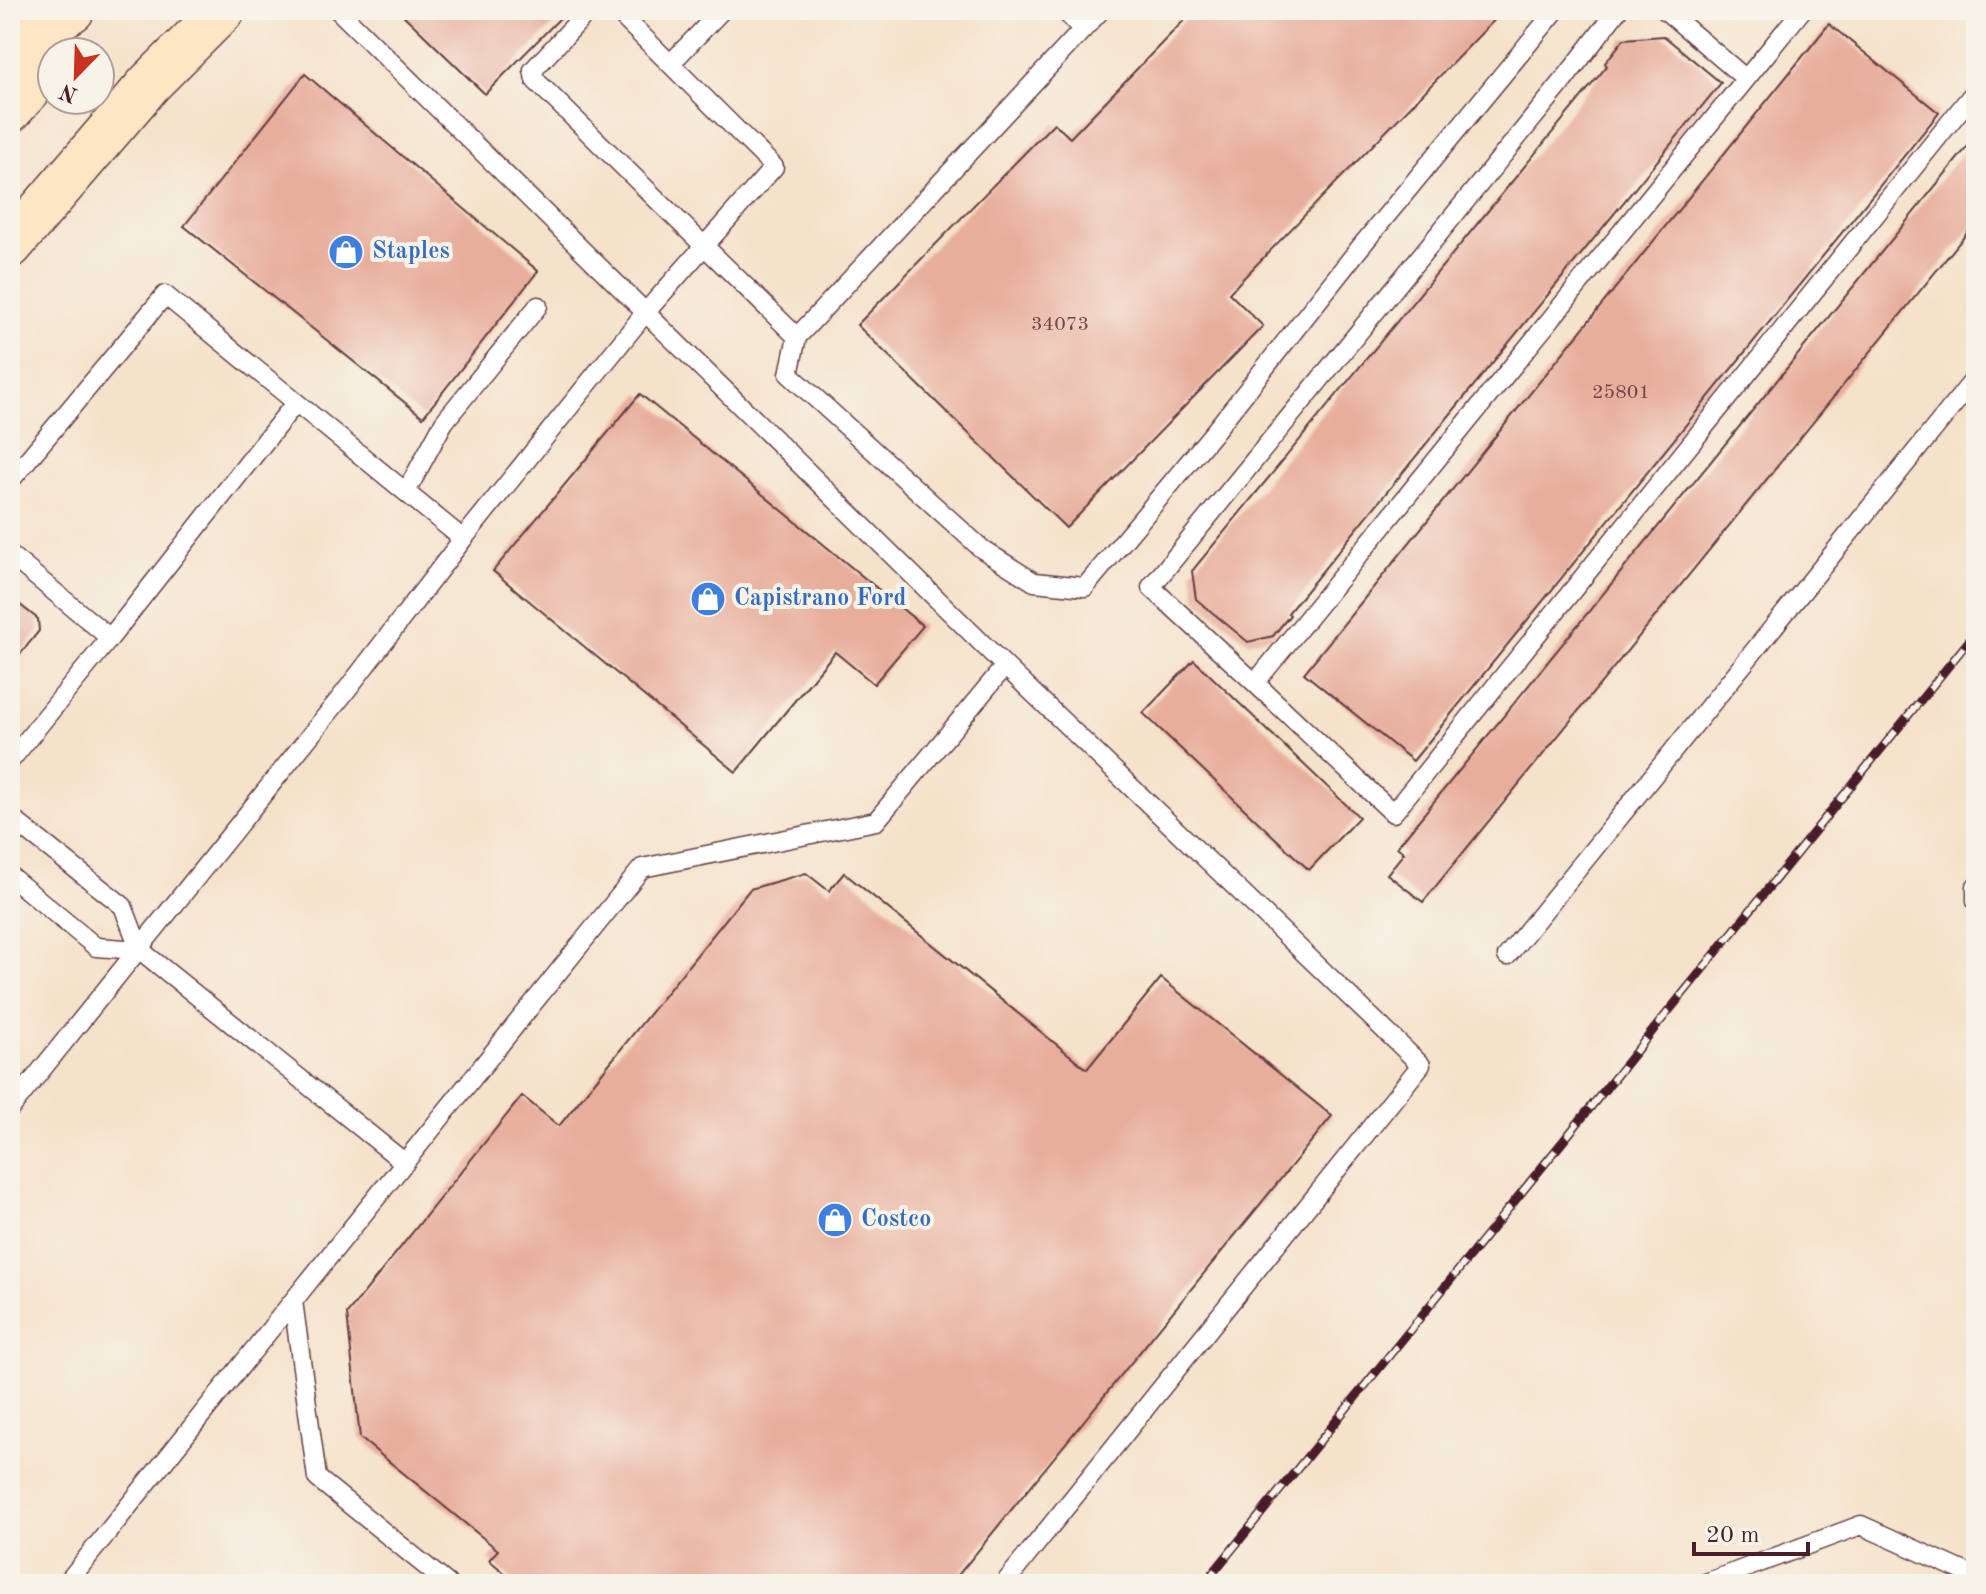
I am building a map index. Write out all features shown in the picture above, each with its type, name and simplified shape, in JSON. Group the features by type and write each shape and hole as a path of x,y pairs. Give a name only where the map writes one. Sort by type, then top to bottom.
{"main road":[{"path":"10,246 149,84 223,10"},
{"path":"10,47 74,33"},
{"path":"10,110 74,33"}],"lane":[{"path":"338,10 1005,666 1421,1065 1004,1584"},
{"path":"589,10 533,70 535,80 797,337"},
{"path":"10,1109 140,950 645,313 774,167 616,10"},
{"path":"670,64 722,10"},
{"path":"1064,10 1083,30"},
{"path":"1101,10 797,337 789,374 982,549 1034,582 1085,587 1556,10"},
{"path":"1618,10 1151,587 1393,813 1976,90"},
{"path":"1665,10 1746,79"},
{"path":"1255,683 1802,10"},
{"path":"10,481 165,295 463,539"},
{"path":"406,492 444,422 538,306"},
{"path":"1507,956 1976,377"},
{"path":"10,761 296,402"},
{"path":"10,555 110,638"},
{"path":"66,1584 642,868 876,821 1005,666"},
{"path":"10,817 123,906 140,950 405,1163"},
{"path":"10,876 96,947 140,950"},
{"path":"1976,886 1976,901"},
{"path":"293,1301 317,1478 448,1584"},
{"path":"1703,1584 1861,1525 1976,1577"}],"building":[{"path":"398,10 554,10 561,17 485,94"},
{"path":"1194,10 1504,10 1229,293 1263,326 1066,528 857,325 1054,123 1070,138"},
{"path":"1829,24 1939,113 1413,761 1304,673"},
{"path":"1664,36 1721,83 1288,613 1290,615 1273,636 1248,642 1196,599 1192,571 1607,66 1605,63 1624,39"},
{"path":"305,74 538,271 423,417 184,226"},
{"path":"1976,136 1976,222 1423,902 1387,874 1404,853 1397,847"},
{"name":"Capistrano Ford","path":"640,394 923,626 874,684 835,652 736,772 493,571"},
{"path":"10,597 38,619 39,631 10,667"},
{"path":"1194,660 1359,817 1309,870 1143,713"},
{"name":"Costco","path":"806,873 829,891 844,873 1087,1069 1161,978 1332,1116 951,1584 518,1584 489,1560 498,1550 360,1438 347,1314 522,1096 559,1126 750,889"}],"railway":[{"path":"1204,1584 1976,632"}],"place":[{"name":"Staples","path":"346,252"},
{"name":"Capistrano Ford","path":"708,599"},
{"name":"Costco","path":"835,1220"}]}
